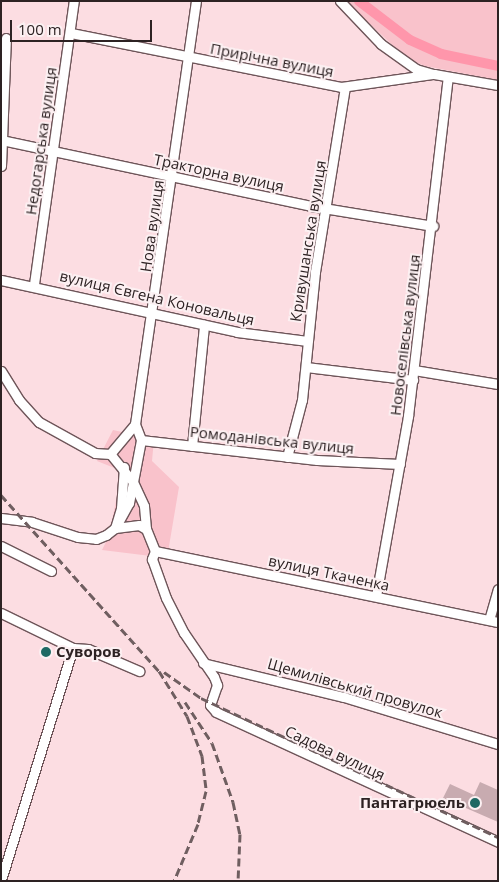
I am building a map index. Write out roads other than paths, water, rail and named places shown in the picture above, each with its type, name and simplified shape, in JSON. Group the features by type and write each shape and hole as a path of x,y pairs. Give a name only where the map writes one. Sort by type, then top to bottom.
{"street":[{"name":"Недогарська вулиця","path":"34,284 71,33 74,1"},
{"name":"Нова вулиця","path":"141,440 135,424 173,178 187,56 196,1"},
{"path":"340,1 381,44 416,69 434,74"},
{"name":"Прирічна вулиця","path":"71,33 345,87 434,74 498,84"},
{"path":"1,166 6,38"},
{"name":"Новоселівська вулиця","path":"376,596 413,380 448,77"},
{"name":"Кривушанська вулиця","path":"288,457 296,429 306,367 307,341 345,87"},
{"name":"Тракторна вулиця","path":"2,140 173,178 326,209 432,226"},
{"name":"вулиця Євгена Коновальця","path":"1,280 34,284 204,325 307,341"},
{"path":"192,446 204,325"},
{"path":"306,367 413,380"},
{"path":"414,370 497,381"},
{"path":"1,371 19,400 40,422 94,454 110,454 124,466 144,506 146,530 155,551 152,559 166,598 203,663"},
{"path":"110,454 135,424"},
{"path":"115,528 129,503 141,440"},
{"name":"Ромоданівська вулиця","path":"141,440 288,457 400,464"},
{"path":"115,528 124,496 124,466"},
{"path":"1,518 96,539 115,528 132,524 146,530"},
{"path":"1,546 51,571"},
{"name":"вулиця Ткаченка","path":"155,551 493,621"},
{"path":"493,621 498,589"},
{"path":"1,613 73,648 88,649 139,671"},
{"path":"1,880 73,648"},
{"name":"Садова вулиця","path":"203,663 217,685 210,705 216,712 498,842"},
{"name":"Щемилівський провулок","path":"203,663 344,698 498,744"}],"waterway":[{"path":"359,1 410,40 441,54 498,66"}],"railway":[{"path":"1,495 159,671 187,716 202,756 206,791 198,824 174,881"},
{"path":"164,672 201,698 498,837"},
{"path":"185,702 212,743 233,802 240,834 238,881"}],"place":[{"name":"Суворов","path":"46,652"},
{"name":"Пантагрюель","path":"475,803"}]}
